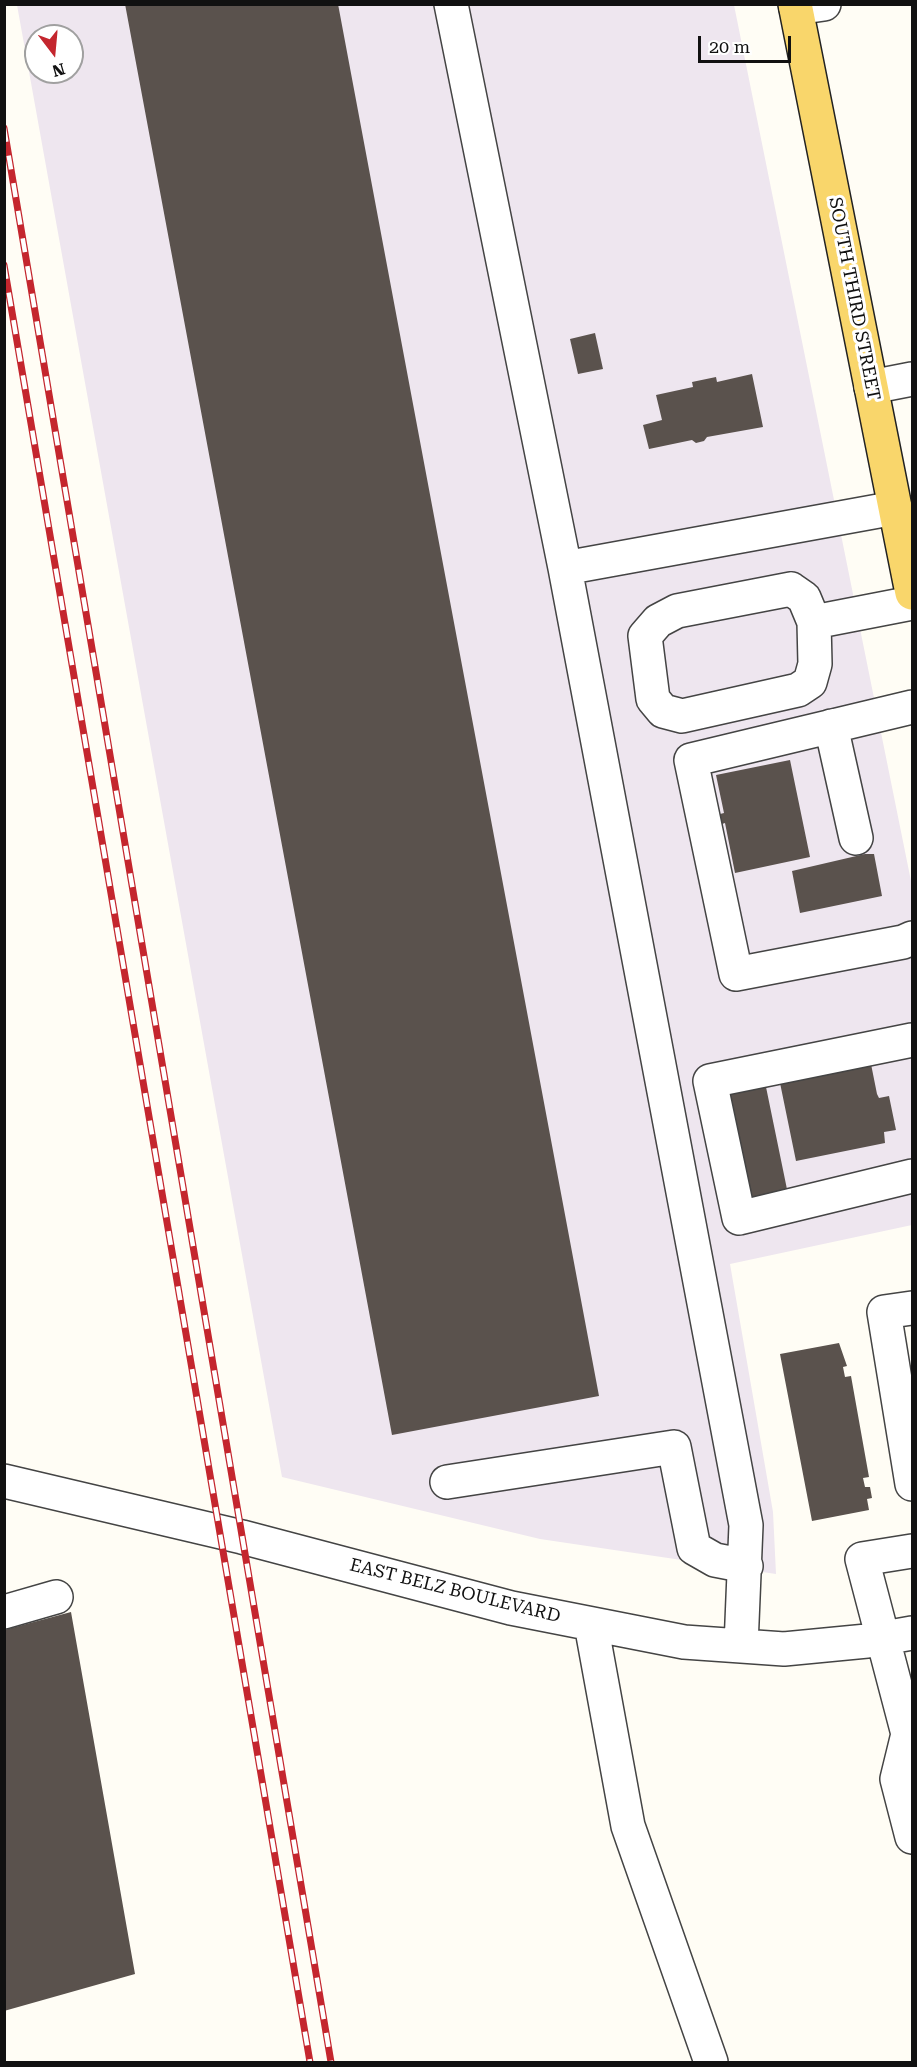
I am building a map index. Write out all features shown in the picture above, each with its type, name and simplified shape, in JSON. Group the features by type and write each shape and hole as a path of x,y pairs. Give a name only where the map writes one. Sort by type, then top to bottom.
{"main road":[{"name":"SOUTH THIRD STREET","path":"805,6 871,387 912,593"}],"street":[{"path":"451,4 565,568 746,1525 741,1646"},
{"path":"871,387 912,379"},
{"path":"565,568 896,508"},
{"path":"791,589 804,598 814,622 815,664 810,682 798,690 682,716 663,711 653,699 645,636 658,621 677,611 791,589"},
{"path":"814,622 912,603"},
{"path":"912,707 691,760 736,974 903,942 912,938"},
{"path":"831,726 856,838"},
{"path":"912,1040 710,1081 739,1218 912,1176"},
{"path":"912,1308 884,1312 912,1484"},
{"path":"447,1482 674,1447 694,1548 715,1560 746,1566"},
{"name":"EAST BELZ BOULEVARD","path":"4,1481 242,1537 511,1608 684,1642 784,1649 897,1635"},
{"path":"912,1551 862,1559 897,1635 910,1734 897,1779 912,1837"},
{"path":"4,1612 56,1597"},
{"path":"591,1624 628,1826 711,2062"}],"shaded area":[{"path":"17,5 734,5 912,886 912,1225 730,1264 773,1512 776,1574 540,1539 282,1477 31,84 84,84 84,24 24,24 24,44"}],"building":[{"path":"125,4 338,4 599,1396 392,1435"},
{"path":"595,333 603,369 578,374 570,339"},
{"path":"752,374 763,427 707,437 704,441 696,443 692,440 649,449 643,425 662,420 656,395 693,387 692,382 716,377 717,382"},
{"path":"790,760 810,857 735,873 725,823 722,824 720,814 724,813 716,775"},
{"path":"865,854 874,854 882,896 800,913 792,871"},
{"path":"870,1059 877,1094 879,1098 889,1096 896,1130 884,1132 885,1143 796,1161 779,1078"},
{"path":"766,1087 789,1199 746,1208 722,1095"},
{"path":"839,1343 847,1366 843,1367 845,1377 851,1376 869,1477 863,1478 865,1487 870,1487 872,1498 867,1499 869,1510 812,1521 780,1354"},
{"path":"71,1612 135,1974 4,2011 4,1630"}],"railway":[{"path":"4,128 331,2062"},
{"path":"4,265 310,2062"}]}
